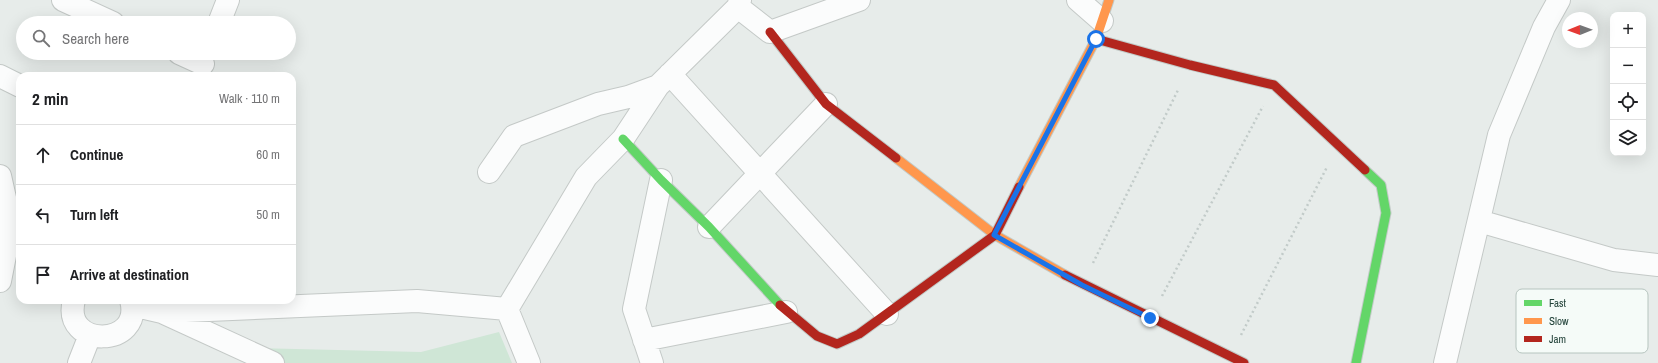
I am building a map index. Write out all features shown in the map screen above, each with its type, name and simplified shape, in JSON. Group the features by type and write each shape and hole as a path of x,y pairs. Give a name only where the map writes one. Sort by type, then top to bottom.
{"street":[{"path":"63,0 98,16"},
{"path":"222,16 228,0"},
{"path":"770,32 859,0"},
{"path":"1078,0 1099,30 1190,65 1274,85 1381,185 1386,213 1356,363"},
{"path":"623,139 709,227 786,312 817,336 837,344 859,334 994,235 1099,30 1109,0"},
{"path":"1445,363 1499,135 1544,27 1559,0"},
{"path":"507,309 586,177 623,139 664,80 739,3 770,32 826,104 994,235 1082,285 1244,363"},
{"path":"0,76 16,84"},
{"path":"489,172 514,136 598,104 628,97 664,80"},
{"path":"664,80 760,174 886,314"},
{"path":"709,227 826,104"},
{"path":"0,176 11,225 7,279"},
{"path":"652,363 634,309 662,180"},
{"path":"1479,221 1614,260 1658,265"},
{"path":"162,312 418,301 507,309"},
{"path":"74,304 73,314 76,323 82,330 90,335 100,338 120,332 127,325 131,316 131,304"},
{"path":"137,304 162,312 273,363"},
{"path":"507,309 529,363"},
{"path":"644,340 786,312"},
{"path":"79,363 90,335"}],"path":[{"path":"1082,285 1190,65"},
{"path":"1150,318 1274,85"},
{"path":"1230,357 1338,145"}],"green space":[{"path":"499,332 512,363 261,363 214,347 421,352"}],"traffic: fast":[{"path":"623,139 661,180 709,227 780,305"},
{"path":"1356,363 1386,213 1381,185 1365,170"}],"traffic: slow":[{"path":"1019,187 1096,39 1109,0"},
{"path":"896,158 995,235 1065,275"}],"traffic: jam":[{"path":"770,32 826,104 896,158"},
{"path":"1096,39 1190,65 1274,85 1365,170"},
{"path":"780,305 817,336 837,344 859,334 995,235 1019,187"},
{"path":"1065,275 1244,363"}],"route":[{"path":"1096,39 994,235 1082,285 1150,318"}]}
